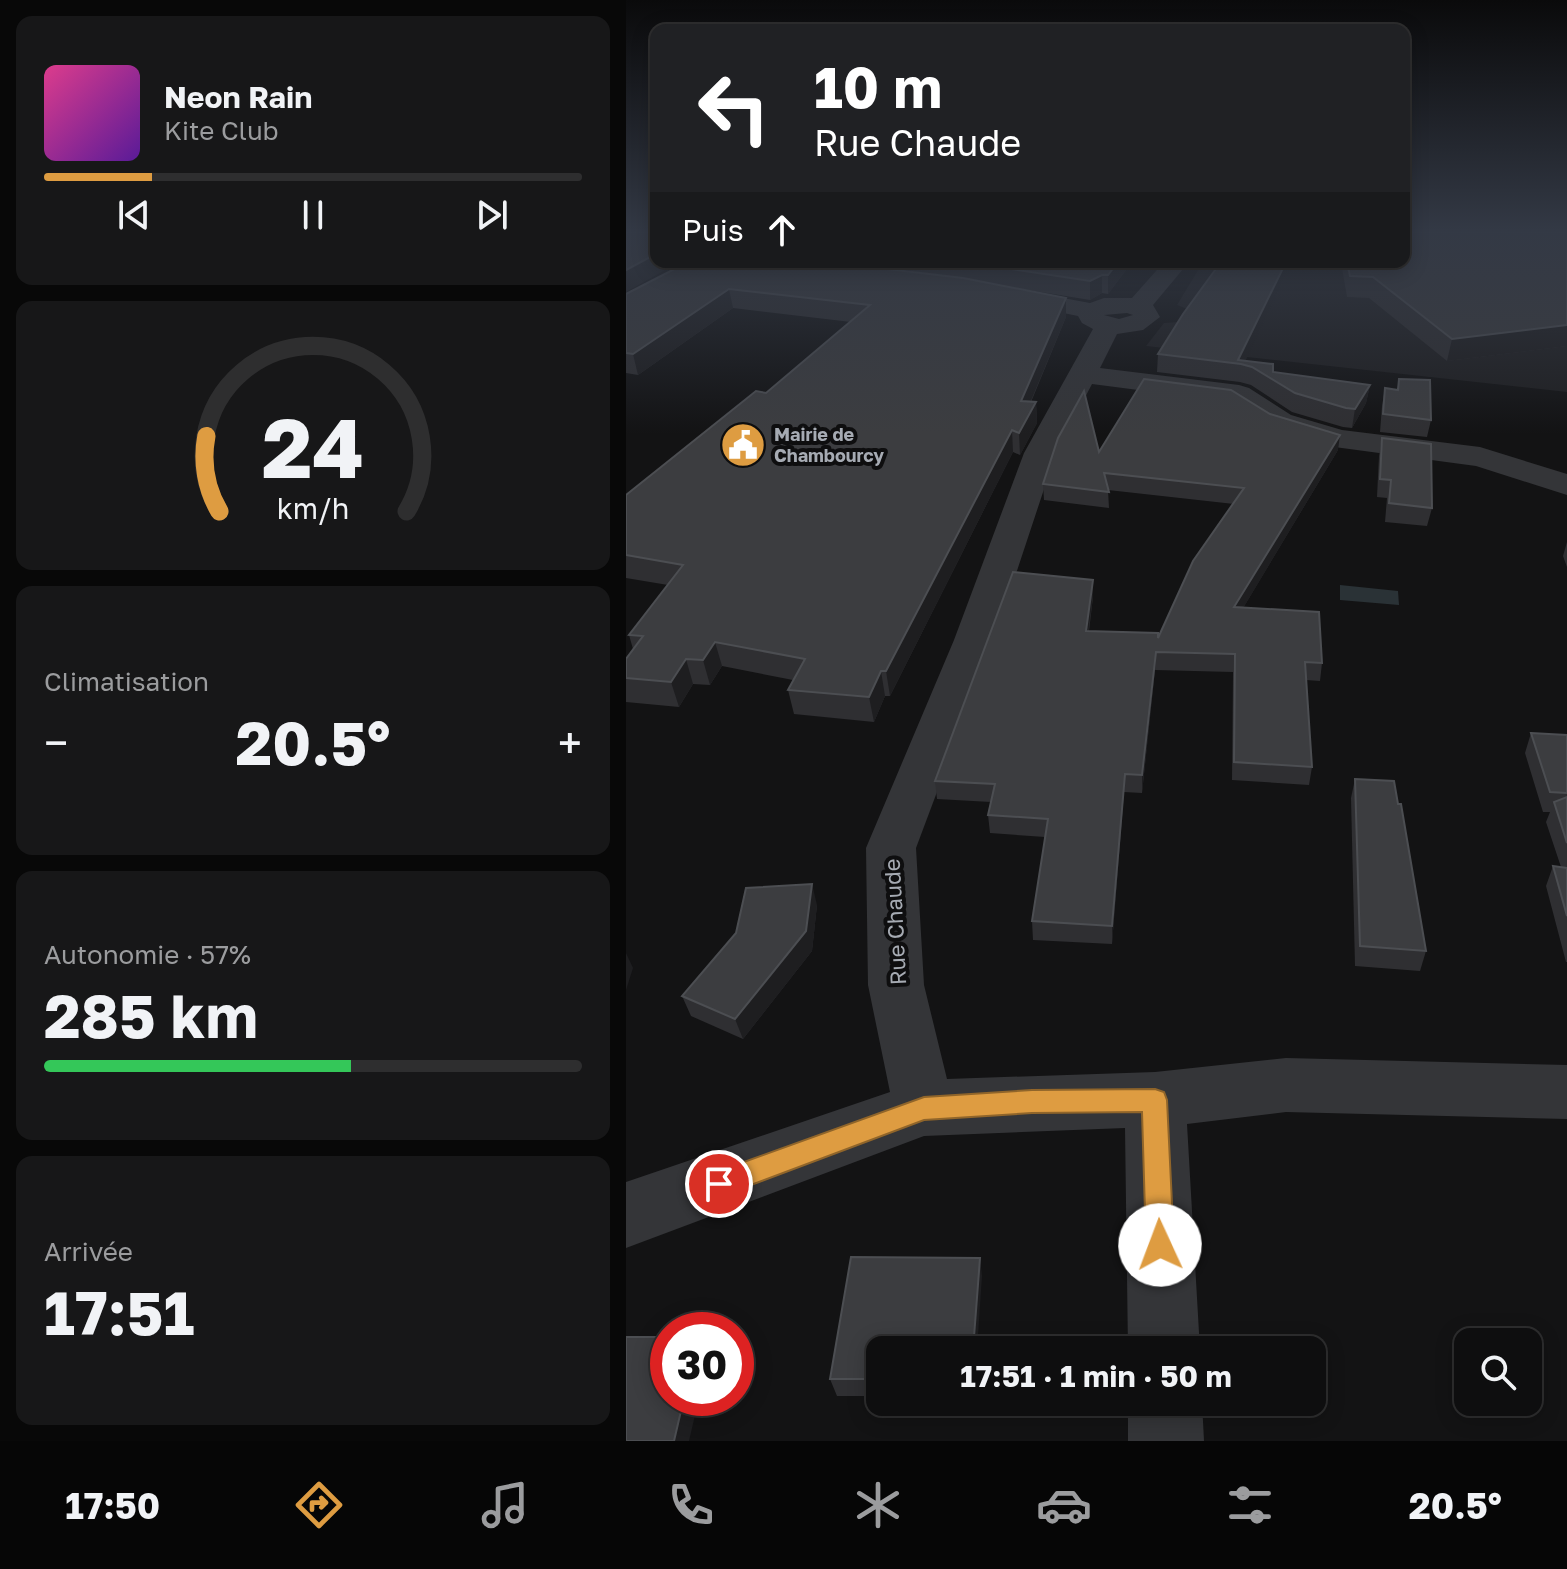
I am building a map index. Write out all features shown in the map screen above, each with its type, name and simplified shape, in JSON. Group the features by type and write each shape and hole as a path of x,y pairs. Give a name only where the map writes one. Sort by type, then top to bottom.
{"street":[{"path":"1021,299 1129,326 1144,321 1147,313 1138,307 1145,299"},
{"name":"Rue Chaude","path":"924,1108 896,985 891,848 974,640 1040,453 1082,374 1101,318"},
{"path":"1082,374 1239,394 1280,421 1338,439 1480,457 1567,485"},
{"path":"626,1215 924,1108 1155,1100 1286,1085 1567,1092"},
{"path":"1155,1100 1163,1336"},
{"path":"1165,1416 1166,1441"}],"shaded area":[{"path":"1180,299 1567,299 1567,392 1146,346 1164,323 1178,322 1187,309 1177,305"},
{"path":"1340,585 1398,591 1399,605 1340,600"}],"building":[{"path":"626,299 714,299 633,354 626,353"},
{"path":"819,299 1065,299 1021,401 1036,402 1019,433 1012,430 886,671 881,671 869,697 788,690 805,659 715,642 703,660 686,659 671,682 626,678 626,659 643,636 629,635 683,565 626,555 626,495 756,391 766,393 870,305"},
{"path":"1194,299 1268,299 1238,360 1273,364 1273,372 1370,385 1355,409 1346,408 1295,393 1252,367 1158,354"},
{"path":"1401,299 1567,299 1567,325 1452,339"},
{"path":"1144,379 1231,390 1270,414 1340,435 1234,607 1319,612 1322,663 1305,662 1312,767 1234,762 1235,654 1156,652 1142,775 1125,774 1112,926 1032,921 1048,819 988,815 995,784 935,781 1013,572 1093,580 1086,631 1158,633 1158,638 1193,561 1244,488 1104,473 1109,492 1043,484 1058,438 1084,391 1099,452"},
{"path":"1399,379 1430,380 1431,420 1383,414 1385,388 1398,390"},
{"path":"1382,438 1431,444 1432,508 1389,503 1391,480 1380,479"},
{"path":"1531,733 1567,735 1567,793 1550,792"},
{"path":"1355,779 1394,781 1398,804 1401,804 1426,951 1360,946"},
{"path":"1567,797 1567,843 1554,802"},
{"path":"1553,866 1567,868 1567,916"},
{"path":"812,884 806,931 735,1019 682,996 736,933 746,888"},
{"path":"851,1257 980,1258 974,1336 866,1336 866,1379 830,1379"},
{"path":"626,1337 650,1337 650,1416 680,1416 674,1441 626,1441"}],"place":[{"name":"Mairie de Chambourcy","path":"743,445"}],"route":[{"path":"719,1184 924,1108 1155,1100 1160,1245"}]}
